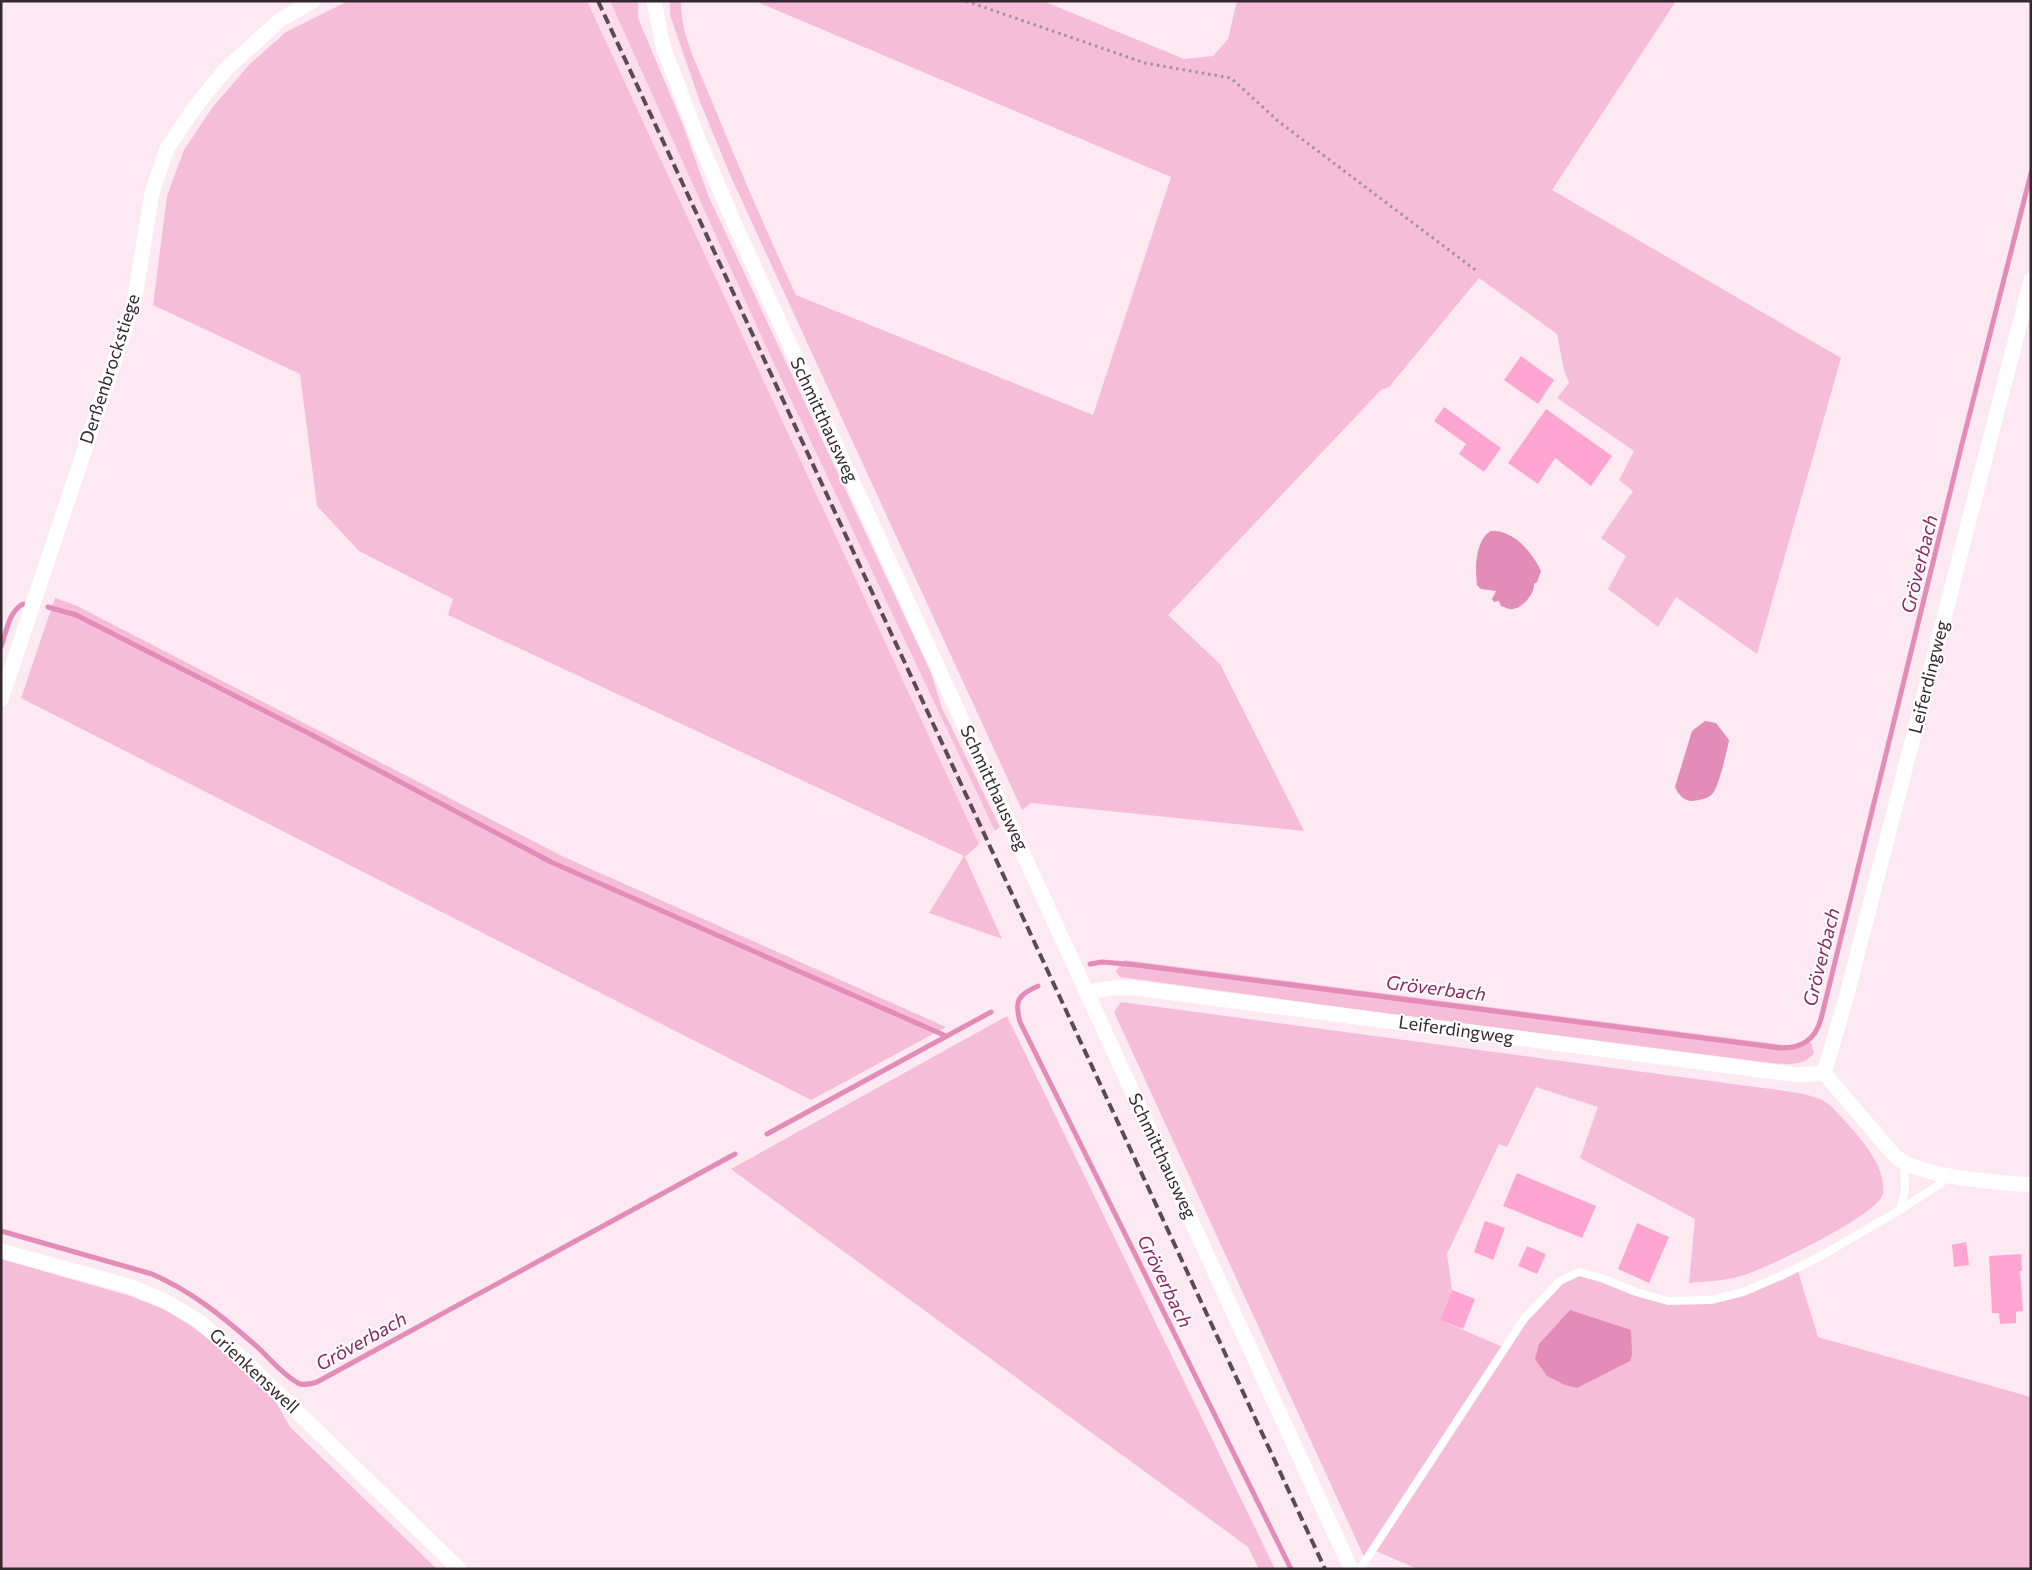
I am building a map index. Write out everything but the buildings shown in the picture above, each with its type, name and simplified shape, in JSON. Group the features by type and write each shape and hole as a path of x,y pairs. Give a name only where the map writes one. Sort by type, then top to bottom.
{"street":[{"name":"Derßenbrockstiege","path":"1,699 134,303 152,193 167,149 195,106 226,70 280,20 313,1"},
{"name":"Schmitthausweg","path":"654,1 663,46 714,176 1352,1569"},
{"name":"Leiferdingweg","path":"1088,992 1112,988 1135,988 1798,1075 1824,1073 1845,1002 2031,280"},
{"path":"1824,1073 1894,1155 1904,1163 1949,1176 2031,1184"},
{"name":"Grienkenswell","path":"1,1251 129,1286 163,1300 200,1322 243,1359 459,1569"}],"lane":[{"path":"1900,1210 1905,1190 1904,1163"},
{"path":"1360,1569 1524,1319 1560,1281 1579,1272 1668,1301 1711,1300 1743,1292 1819,1257 1900,1210 1949,1176"}],"path":[{"path":"966,1 1145,63 1231,78 1278,121 1478,272"}],"shaded area":[{"path":"348,1 587,1 979,844 965,857 1002,939 929,913 964,856 448,615 453,599 359,551 317,506 300,374 153,305 167,196 184,150 212,108 249,65 286,32"},
{"path":"587,1 610,1 768,351 995,831 979,844"},
{"path":"610,1 638,1 638,18 683,125 708,195 931,673 942,708 1000,827 995,831 768,351"},
{"path":"670,1 681,1 684,26 691,51 752,198 796,295 1093,415 1171,177 755,1 1043,1 1184,59 1213,56 1228,39 1237,1 1676,1 1552,190 1841,358 1757,654 1676,597 1658,627 1608,589 1626,556 1601,538 1633,491 1619,480 1634,451 1557,398 1569,383 1564,370 1557,334 1479,278 1389,387 1381,390 1168,615 1220,664 1304,831 1031,803 1022,810 731,177 700,102 670,15"},
{"path":"1491,531 1499,531 1514,538 1533,557 1541,571 1537,582 1534,584 1533,592 1517,608 1508,609 1501,606 1499,601 1494,602 1492,599 1496,591 1481,589 1477,585 1477,555 1482,541"},
{"path":"55,598 75,605 564,857 946,1027 811,1100 21,698"},
{"path":"1705,721 1716,723 1729,740 1720,776 1713,793 1704,799 1689,801 1682,797 1675,787 1692,731"},
{"path":"1124,960 1784,1045 1796,1045 1806,1040 1811,1043 1814,1053 1800,1063 1771,1063 1376,1012 1120,977 1116,971"},
{"path":"1121,1002 1785,1091 1810,1096 1827,1103 1858,1135 1874,1158 1883,1181 1883,1193 1877,1203 1843,1227 1773,1263 1741,1276 1689,1283 1695,1219 1580,1158 1598,1107 1536,1087 1507,1147 1499,1144 1447,1254 1452,1290 1440,1320 1505,1348 1560,1281 1579,1272 1668,1301 1711,1300 1797,1268 1818,1337 2031,1397 2031,1569 1418,1569 1373,1550 1366,1561 1114,1012"},
{"path":"1007,1016 1275,1569 1259,1569 1248,1547 731,1169"},
{"path":"1,1259 130,1296 176,1314 216,1345 274,1399 290,1427 437,1569 1,1569"},
{"path":"1570,1310 1631,1330 1632,1355 1630,1361 1577,1388 1565,1385 1547,1376 1535,1359 1539,1344"}],"waterway":[{"name":"Gröverbach","path":"1090,964 1102,962 1137,965 1781,1048 1789,1048 1807,1041 1815,1032 1821,1019 1961,448 2031,173"},
{"path":"1,647 11,617 18,607 23,604"},
{"path":"48,607 76,615 312,735 551,862 946,1036"},
{"name":"Gröverbach","path":"1038,986 1026,992 1019,999 1017,1008 1020,1022 1291,1569"},
{"name":"Gröverbach","path":"767,1134 991,1012"},
{"name":"Gröverbach","path":"1,1231 152,1274 193,1296 254,1344 280,1370 300,1384 307,1384 317,1382 735,1154"}],"railway":[{"path":"598,1 1325,1569"}]}
